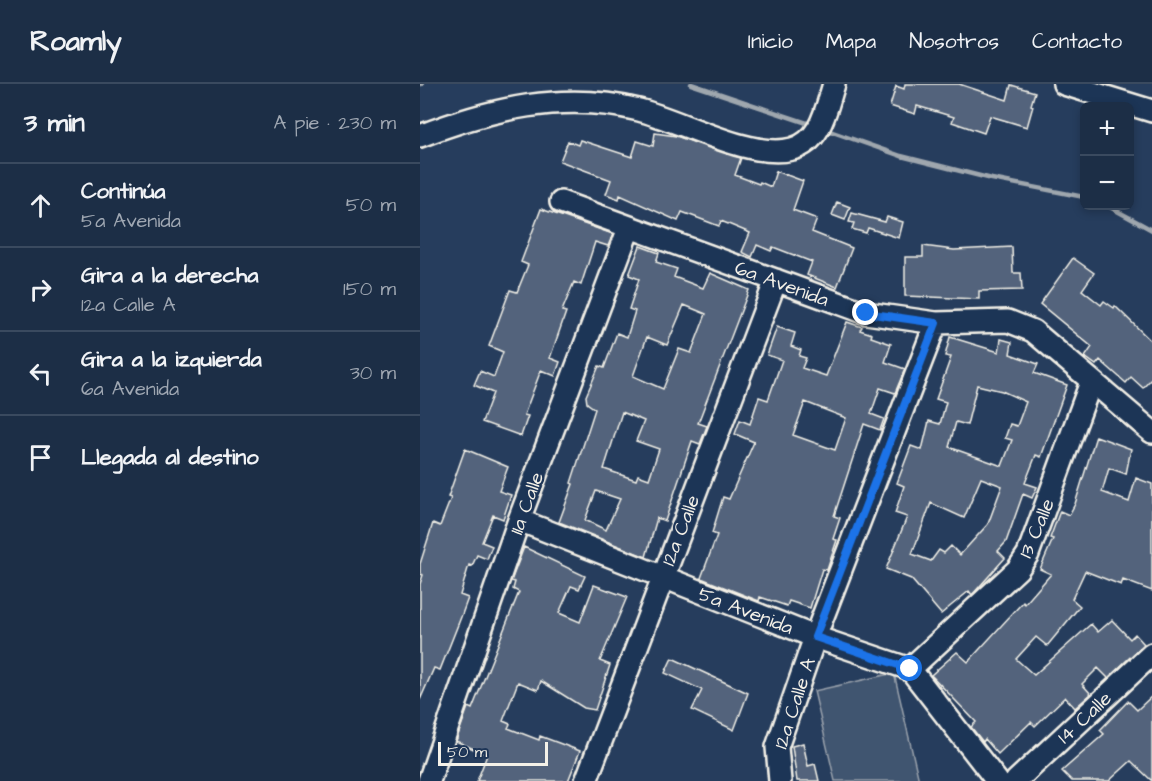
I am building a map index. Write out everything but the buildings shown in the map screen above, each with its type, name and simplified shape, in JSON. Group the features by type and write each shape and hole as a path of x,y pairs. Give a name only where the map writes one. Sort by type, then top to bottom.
{"street":[{"path":"1064,84 1152,111"},
{"path":"420,136 483,113 522,105 602,102 640,110 720,138 777,152 804,145 815,137 831,94"},
{"name":"6a Avenida","path":"561,202 866,313 936,323 1008,321 1033,331 1152,432"},
{"name":"11a Calle","path":"429,781 519,520 629,228"},
{"name":"12a Calle","path":"586,781 777,280"},
{"name":"12a Calle A","path":"780,781 777,747 815,637 936,323"},
{"name":"13 Calle","path":"910,669 1018,569 1028,554 1091,382"},
{"name":"5a Avenida","path":"519,520 815,637 910,669"},
{"name":"14 Calle","path":"1016,781 1152,654"},
{"path":"910,669 997,781"}],"shaded area":[{"path":"894,673 919,781 835,781 814,691"}],"waterway":[{"path":"691,84 813,125"},
{"path":"824,129 901,156 992,179 1080,196"},
{"path":"1115,210 1152,230"}],"route":[{"path":"866,313 936,323 815,637 910,669"}]}
